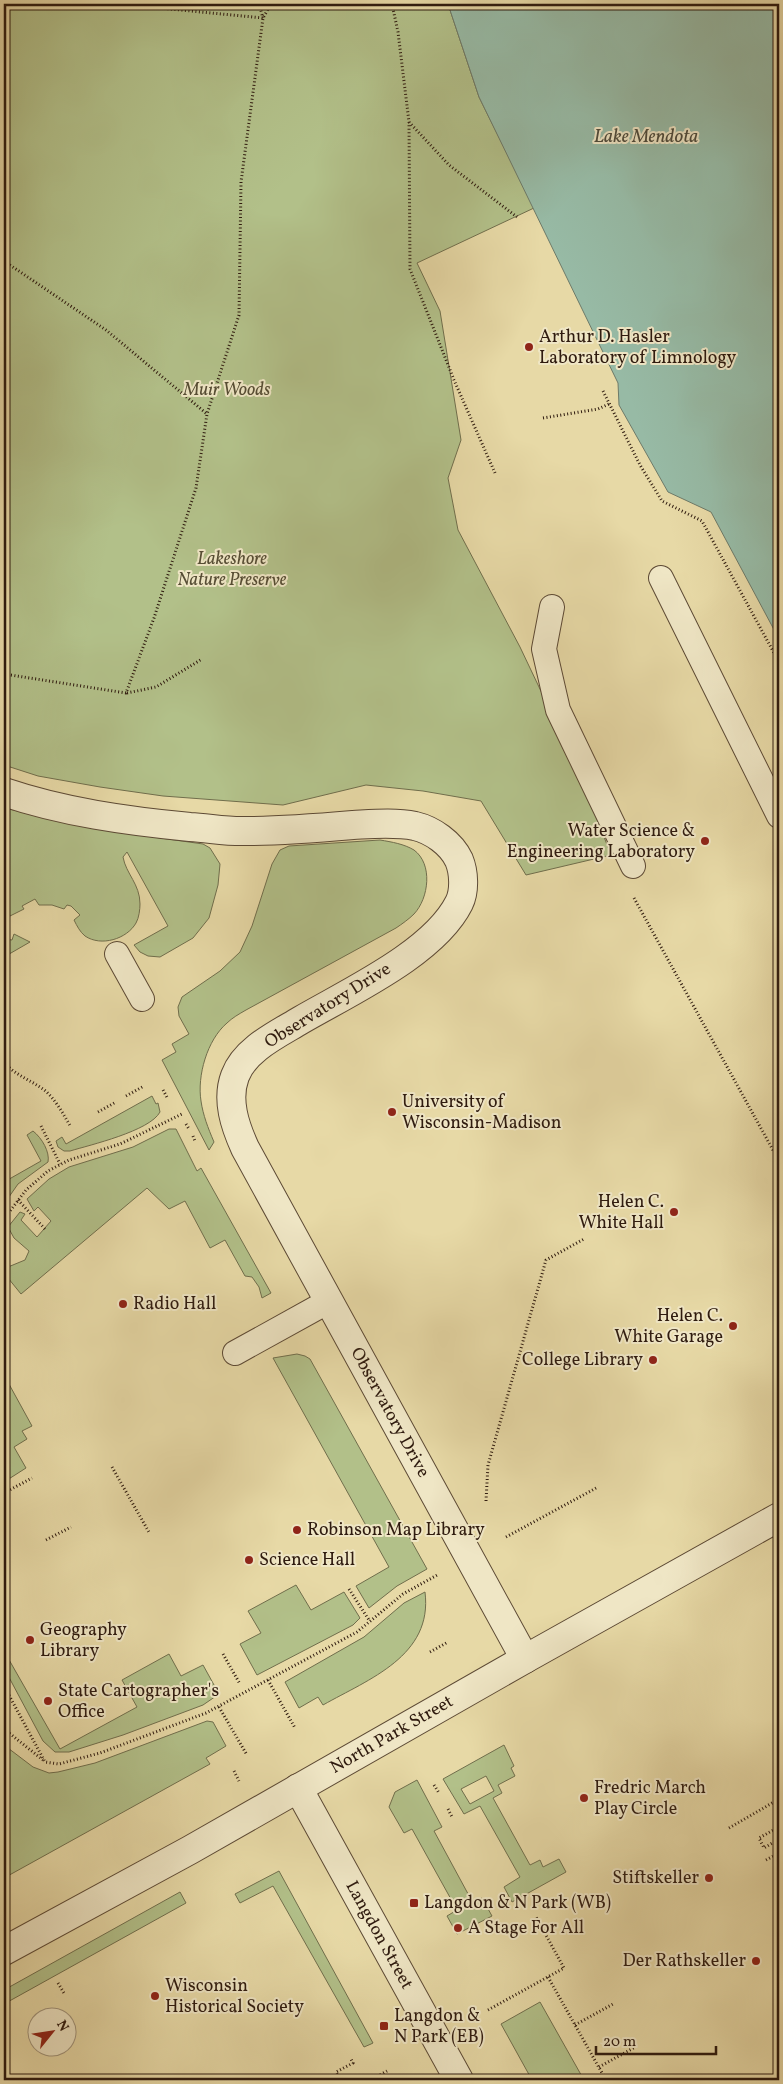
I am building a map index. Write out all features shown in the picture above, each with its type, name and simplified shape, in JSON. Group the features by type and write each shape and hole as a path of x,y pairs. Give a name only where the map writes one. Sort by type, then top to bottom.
{"street":[{"name":"Observatory Drive","path":"4,792 71,811 159,824 235,831 388,824 416,826 441,838 456,854 462,866 463,885 460,902 445,923 421,947 385,971 270,1039 249,1056 236,1074 232,1088 235,1126 245,1148 525,1659"},
{"name":"North Park Street","path":"4,1951 779,1518"},
{"name":"Langdon Street","path":"298,1788 459,2080"}],"lane":[{"path":"660,578 779,816"},
{"path":"552,608 544,649 558,710 633,866"},
{"path":"117,954 142,999"},
{"path":"235,1353 330,1301"}],"path":[{"path":"137,4 140,6 263,18"},
{"path":"259,4 263,18"},
{"path":"126,693 154,618 196,488 207,414 239,315 241,182 263,18 271,4"},
{"path":"392,4 398,32 409,122 410,269 454,380 495,473"},
{"path":"409,122 448,165 517,217"},
{"path":"4,261 106,330 207,414"},
{"path":"602,391 640,465 662,500 702,521 779,662"},
{"path":"543,418 598,409 609,404"},
{"path":"4,674 126,693 156,687 202,659"},
{"path":"636,902 779,1161"},
{"path":"4,1063 16,1074 44,1090 56,1103 71,1127"},
{"path":"126,1096 144,1086"},
{"path":"163,1090 168,1099"},
{"path":"98,1112 116,1102"},
{"path":"4,1219 35,1180 60,1164 120,1144 182,1114"},
{"path":"186,1124 189,1129"},
{"path":"41,1126 60,1164"},
{"path":"193,1136 195,1141"},
{"path":"18,1200 44,1228"},
{"path":"486,1501 488,1465 546,1260 584,1239"},
{"path":"112,1467 150,1534"},
{"path":"4,1493 32,1478"},
{"path":"506,1538 598,1487"},
{"path":"46,1540 71,1526"},
{"path":"4,1729 45,1762 60,1764 100,1753 220,1707 357,1632 403,1594 441,1573"},
{"path":"349,1589 370,1620"},
{"path":"430,1652 448,1642"},
{"path":"223,1654 240,1684"},
{"path":"268,1680 295,1728"},
{"path":"4,1686 45,1762"},
{"path":"220,1707 247,1755"},
{"path":"234,1772 242,1786"},
{"path":"434,1785 439,1793"},
{"path":"729,1828 779,1799"},
{"path":"448,1809 452,1817"},
{"path":"779,1827 759,1838 764,1848 779,1839"},
{"path":"766,1860 779,1853"},
{"path":"488,2010 564,1968 536,1918"},
{"path":"548,1977 606,2080"},
{"path":"58,1983 64,1993"},
{"path":"575,2025 613,2004"},
{"path":"599,2067 637,2046"},
{"path":"341,2080 336,2072 353,2063 351,2059"},
{"path":"370,2080 386,2071"}],"green space":[{"name":"Muir Woods","path":"4,4 448,4 479,97 534,208 417,263 440,311 461,440 448,478 458,530 520,647 577,767 611,855 526,875 481,801 423,791 366,785 283,805 163,796 100,787 38,776 4,765"},
{"path":"4,808 111,831 203,844 210,848 220,864 218,885 209,918 193,938 160,957 148,956 140,952 134,945 168,926 127,852 123,857 138,891 140,908 139,916 132,929 120,937 106,941 91,939 85,936 79,929 74,920 80,915 71,906 67,905 64,909 52,905 39,905 35,899 22,906 24,909 4,919"},
{"path":"380,840 406,846 420,856 424,864 427,881 426,890 419,907 412,916 396,928 243,1012 231,1019 220,1030 205,1059 200,1091 206,1122 214,1142 209,1150 162,1060 176,1052 172,1044 189,1034 179,1016 178,1007 182,997 220,971 240,952 252,926 272,864 280,850 289,846"},
{"path":"14,934 30,942 4,957 4,939 12,940"},
{"path":"152,1096 156,1104 158,1103 160,1112 145,1125 105,1141 70,1151 64,1151 58,1147 56,1141 62,1137 66,1144"},
{"path":"169,1129 176,1129 197,1171 201,1168 271,1293 262,1298 259,1287 252,1277 245,1276 225,1240 210,1248 185,1201 169,1209 147,1188 21,1294 4,1273 8,1267 25,1260 29,1251 14,1238 8,1227 20,1212 25,1214 21,1220 37,1237 51,1221 38,1207 34,1211 27,1199 49,1179 69,1167 133,1147"},
{"path":"33,1131 45,1145 48,1162 18,1184 4,1204 4,1182 41,1161 27,1135"},
{"path":"297,1354 310,1359 427,1569 397,1586 369,1608 356,1586 389,1567 273,1358"},
{"path":"4,1375 32,1426 22,1431 27,1439 14,1447 26,1468 4,1482"},
{"path":"296,1585 311,1610 344,1592 360,1618 353,1625 257,1675 240,1644 261,1633 248,1611"},
{"path":"425,1592 425,1614 419,1633 408,1649 394,1663 378,1675 323,1705 318,1697 299,1708 285,1682 364,1637 404,1603"},
{"path":"4,1651 60,1749 137,1707 122,1680 169,1654 181,1676 203,1665 219,1694 203,1705 123,1735 69,1752 55,1752 43,1741 4,1668"},
{"path":"207,1721 213,1722 226,1746 206,1758 210,1764 4,1878 4,1745 33,1767 49,1773 58,1772 95,1763"},
{"path":"504,1745 514,1766 511,1768 515,1776 498,1785 502,1793 493,1798 530,1865 540,1860 543,1867 559,1859 566,1872 512,1902 504,1887 520,1877 480,1806 464,1814 443,1779","holes":["486,1776 494,1791 470,1804 461,1789"]},
{"path":"417,1780 442,1827 434,1831 473,1903 482,1898 492,1916 457,1934 447,1916 457,1910 412,1829 404,1833 389,1807 395,1792"},
{"path":"279,1871 373,2043 364,2047 273,1886 240,1903 235,1894"},
{"path":"180,1892 186,1903 4,2004 4,1990"},
{"path":"540,2002 584,2080 532,2080 501,2024"}],"water":[{"name":"Lake Mendota","path":"448,4 779,4 779,639 711,512 668,492 619,405 618,383 479,97"}],"place":[{"name":"Arthur D. Hasler Laboratory of Limnology","path":"529,347"},
{"name":"Water Science & Engineering Laboratory","path":"705,841"},
{"name":"University of Wisconsin-Madison","path":"392,1112"},
{"name":"Helen C. White Hall","path":"674,1212"},
{"name":"Radio Hall","path":"123,1304"},
{"name":"Helen C. White Garage","path":"733,1326"},
{"name":"College Library","path":"653,1360"},
{"name":"Robinson Map Library","path":"297,1530"},
{"name":"Science Hall","path":"249,1560"},
{"name":"Geography Library","path":"30,1640"},
{"name":"State Cartographer's Office","path":"48,1701"},
{"name":"Fredric March Play Circle","path":"584,1798"},
{"name":"Stiftskeller","path":"709,1878"},
{"name":"Langdon & N Park (WB)","path":"414,1903"},
{"name":"A Stage For All","path":"458,1928"},
{"name":"Der Rathskeller","path":"756,1961"},
{"name":"Wisconsin Historical Society","path":"155,1996"},
{"name":"Langdon & N Park (EB)","path":"384,2026"}],"park label":[{"name":"Lakeshore Nature Preserve","path":"232,569"}]}
